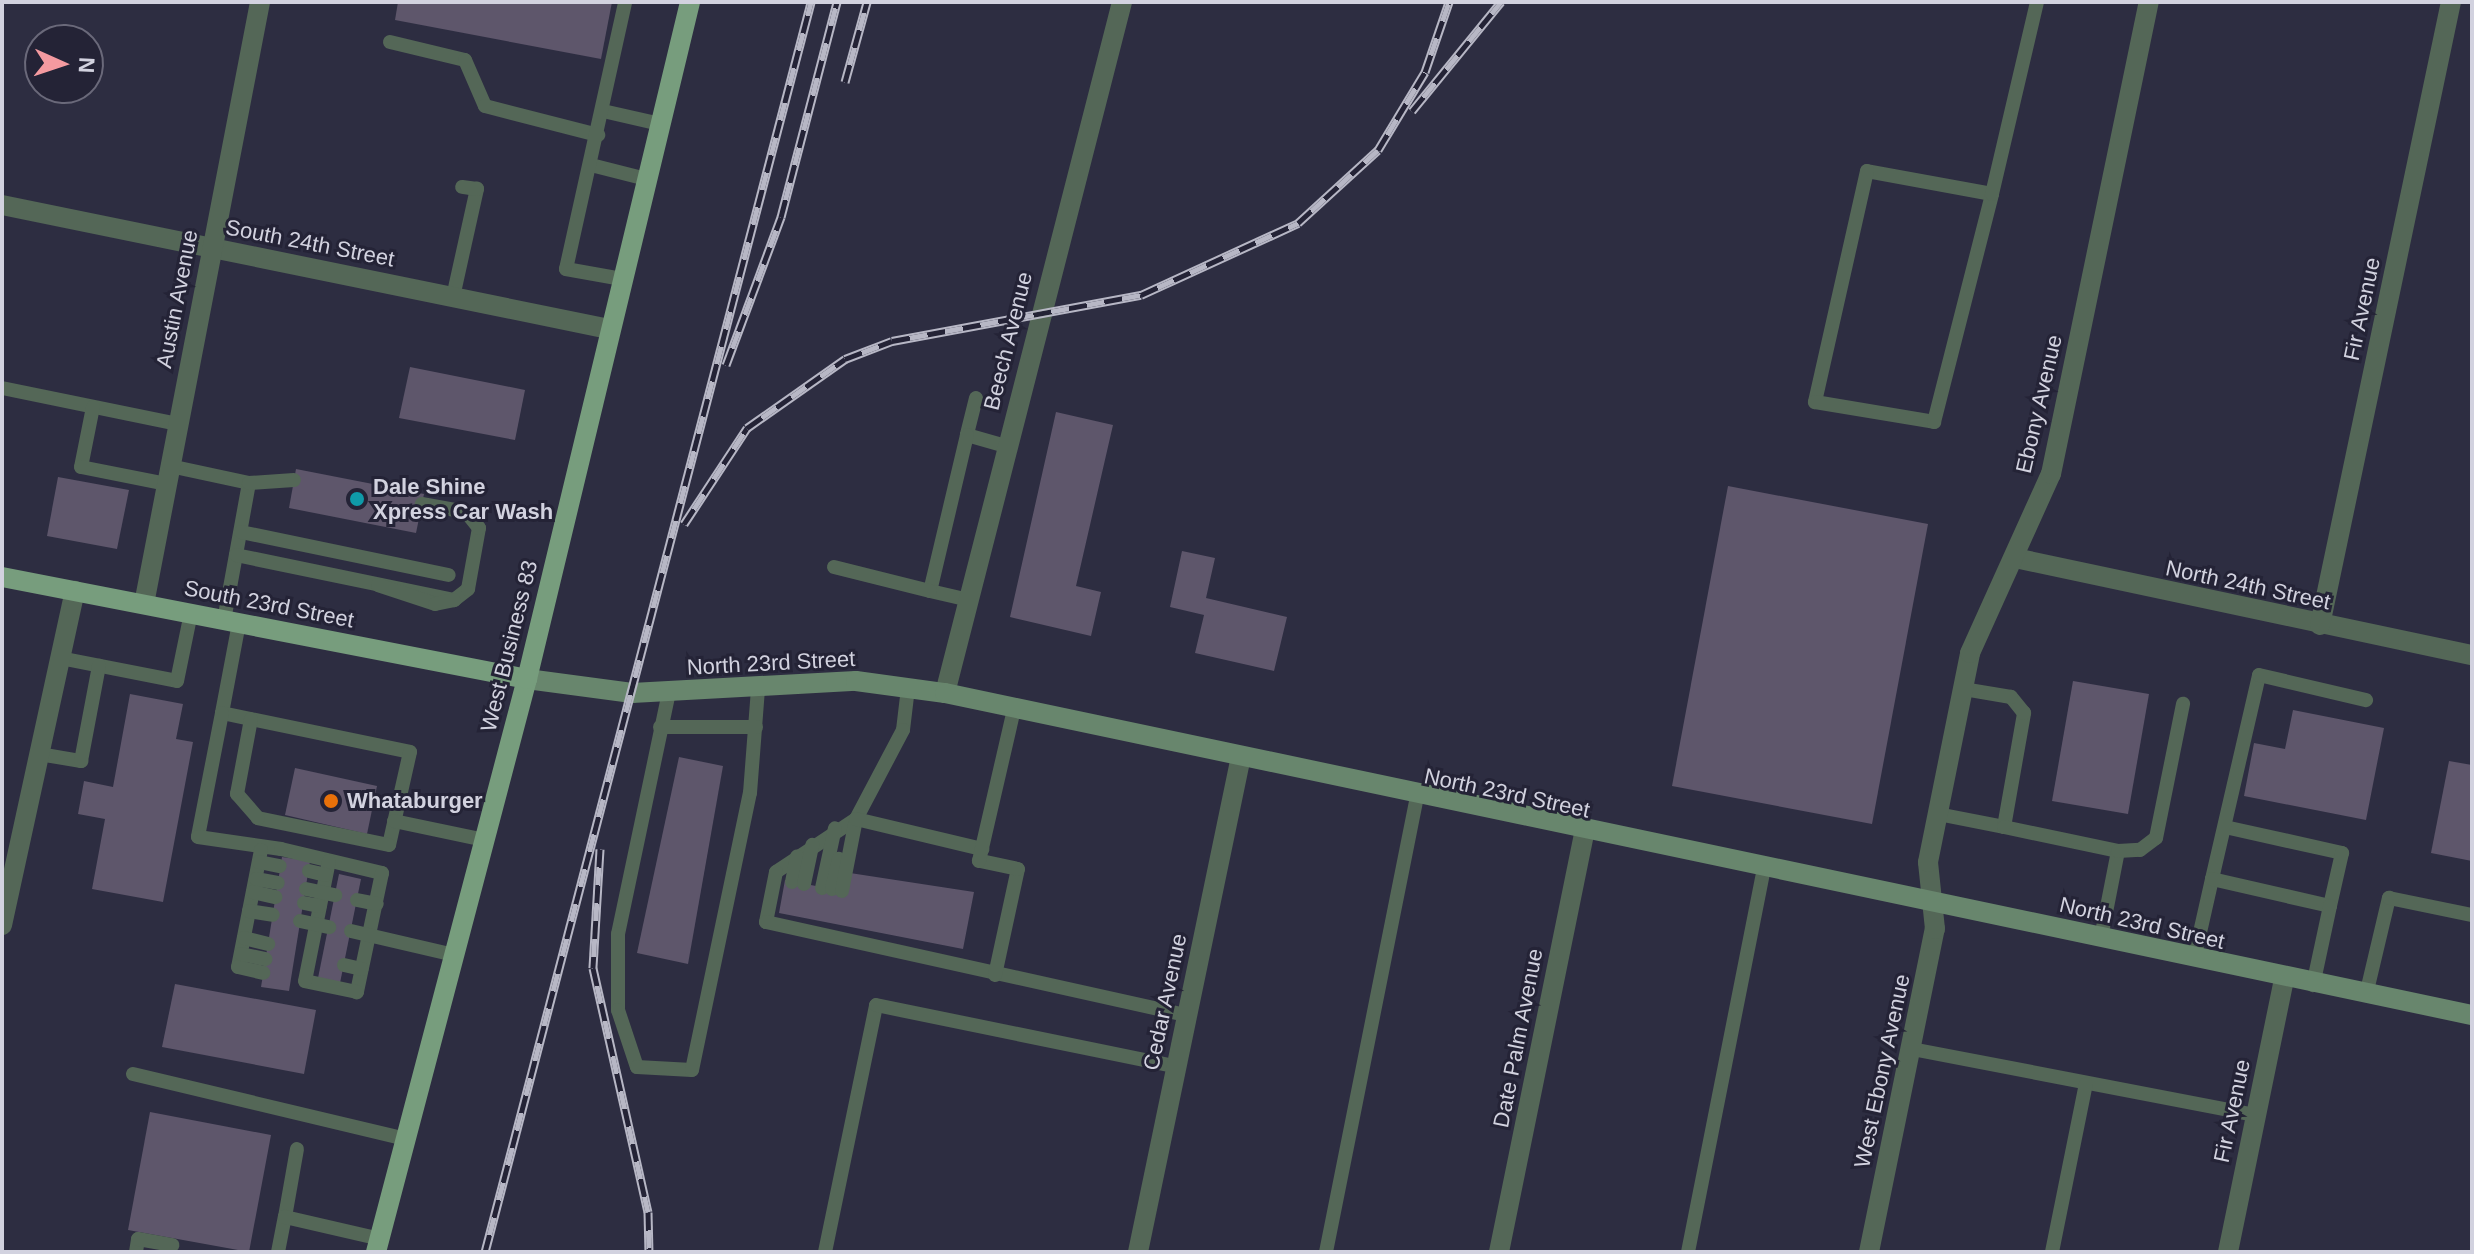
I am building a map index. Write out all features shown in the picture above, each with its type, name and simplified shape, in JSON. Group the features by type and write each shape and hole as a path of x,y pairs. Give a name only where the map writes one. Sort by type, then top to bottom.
{"main road":[{"name":"West Business 83","path":"378,1245 527,679 690,2"},
{"name":"South 23rd Street","path":"2,577 527,679"},
{"name":"North 23rd Street","path":"527,679 669,692 856,681 945,693 1240,761 1584,834 1929,900 2284,979 2472,1015"}],"street":[{"name":"Austin Avenue","path":"144,604 260,2"},
{"name":"Beech Avenue","path":"945,693 1122,2"},
{"name":"Ebony Avenue","path":"1929,900 1938,814 1970,653 2051,474 2149,2"},
{"name":"Fir Avenue","path":"2320,625 2451,2"},
{"name":"South 24th Street","path":"2,205 609,329"},
{"name":"North 24th Street","path":"2015,558 2472,655"},
{"path":"2,925 75,591"},
{"name":"Cedar Avenue","path":"1138,1252 1240,761"},
{"name":"Date Palm Avenue","path":"1499,1252 1584,834"},
{"name":"West Ebony Avenue","path":"1869,1252 1935,929 1929,900"},
{"name":"Fir Avenue","path":"2228,1252 2284,979"}],"lane":[{"path":"622,279 566,269 625,2"},
{"path":"1992,194 1867,171 1815,402 1934,422 1992,194 2037,2"},
{"path":"390,42 465,60 485,106 598,135"},
{"path":"603,111 660,124"},
{"path":"591,165 646,179"},
{"path":"453,297 477,189 462,187"},
{"path":"2,388 178,424"},
{"path":"930,591 976,398"},
{"path":"93,407 81,467 249,483 294,480"},
{"path":"967,435 1006,446"},
{"path":"249,483 236,555 222,713 198,837 260,856 328,868 382,873 357,992 304,964 323,926 328,868"},
{"path":"236,555 454,600 468,589 479,528 466,512 422,504"},
{"path":"241,532 449,575"},
{"path":"834,567 968,600"},
{"path":"60,658 177,681 191,613"},
{"path":"39,754 81,761 99,666"},
{"path":"2194,959 2259,675 2366,700"},
{"path":"818,887 834,831 903,730 908,688"},
{"path":"669,692 618,934 618,1010 637,1067 692,1070 756,727 758,689"},
{"path":"1963,689 2011,697 2024,713 2004,827"},
{"path":"1938,814 2118,851 2140,850 2156,838 2183,704"},
{"path":"995,975 1018,869 979,861 1014,709"},
{"path":"222,713 251,719 410,752 389,845 258,818 237,794 251,719"},
{"path":"660,727 756,727"},
{"path":"1326,1252 1417,798"},
{"path":"394,821 484,840"},
{"path":"2225,827 2342,853 2313,985"},
{"path":"818,887 834,831"},
{"path":"818,887 834,831"},
{"path":"982,849 834,831 776,872 766,922 810,925 995,975 1187,1015"},
{"path":"2101,938 2118,851"},
{"path":"260,856 280,866"},
{"path":"244,938 265,958 238,967 260,856"},
{"path":"797,856 818,887"},
{"path":"309,871 328,868"},
{"path":"1688,1252 1764,868"},
{"path":"2212,879 2330,906"},
{"path":"254,885 276,890"},
{"path":"305,896 326,898"},
{"path":"2366,995 2389,898 2472,915"},
{"path":"357,900 377,904"},
{"path":"249,911 273,915"},
{"path":"300,921 323,926"},
{"path":"351,931 454,955"},
{"path":"344,965 362,969"},
{"path":"825,1252 876,1005 1177,1067"},
{"path":"1912,1049 2256,1115"},
{"path":"133,1074 406,1139"},
{"path":"2052,1252 2086,1084"},
{"path":"278,1252 297,1149"},
{"path":"285,1217 378,1245"},
{"path":"136,1252 138,1239 172,1245"}],"building":[{"path":"398,2 612,2 601,59 395,20"},
{"path":"410,367 525,390 515,440 399,418"},
{"path":"1056,412 1113,425 1076,586 1101,592 1091,636 1010,617"},
{"name":"Dale Shine Xpress Car Wash","path":"296,469 424,494 416,533 289,508"},
{"path":"58,477 129,490 117,549 47,536"},
{"path":"1728,486 1928,524 1872,824 1672,786"},
{"path":"1182,551 1215,558 1206,598 1287,617 1274,671 1195,653 1204,615 1170,607"},
{"path":"2073,681 2149,694 2128,814 2052,801"},
{"path":"130,694 183,704 176,739 193,742 163,902 92,889 105,819 78,814 84,781 113,787"},
{"path":"2293,710 2384,728 2366,820 2244,796 2254,743 2285,749"},
{"path":"679,757 723,766 688,964 637,953"},
{"path":"2449,761 2472,765 2472,861 2431,853"},
{"name":"Whataburger","path":"295,768 377,786 367,834 285,815"},
{"path":"282,857 310,861 289,991 261,987"},
{"path":"850,873 974,892 963,949 779,913 785,880 847,892"},
{"path":"339,874 361,879 340,983 318,978"},
{"path":"175,984 316,1010 304,1074 162,1047"},
{"path":"150,1112 271,1135 249,1252 128,1230"}],"railway":[{"path":"485,1252 811,2"},
{"path":"726,365 781,217 837,2"},
{"path":"845,82 867,2"},
{"path":"684,524 747,428 845,359 892,341 1141,295 1298,223 1378,150 1425,72 1449,2"},
{"path":"1412,111 1501,2"},
{"path":"600,849 593,968 648,1212 649,1252"}],"place":[{"name":"Dale Shine Xpress Car Wash","path":"357,499"},
{"name":"Whataburger","path":"331,801"}]}
